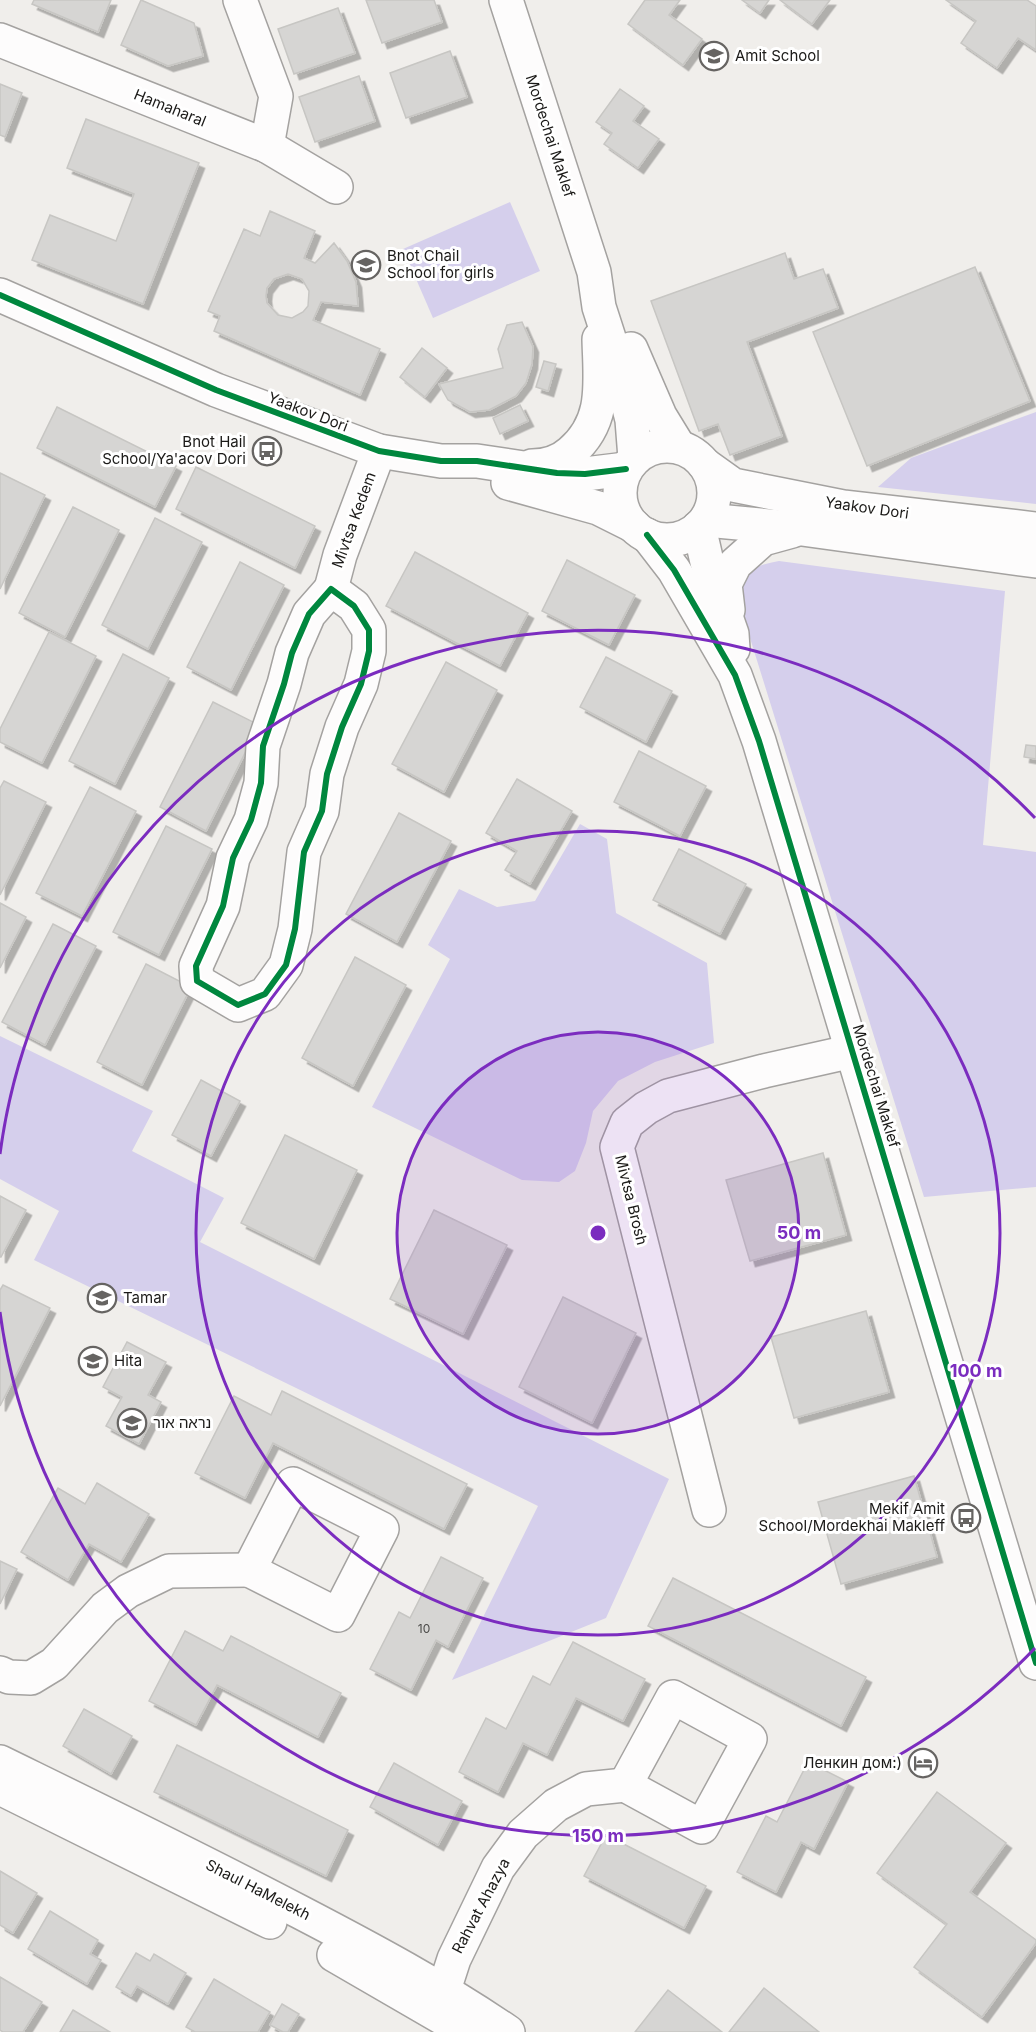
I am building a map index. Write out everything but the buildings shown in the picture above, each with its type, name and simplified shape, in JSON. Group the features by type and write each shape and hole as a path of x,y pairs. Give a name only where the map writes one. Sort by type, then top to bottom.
{"street":[{"path":"240,0 276,96 267,146"},
{"name":"Mordechai Maklef","path":"506,0 594,272 660,416 679,447"},
{"name":"Hamaharal","path":"0,40 267,146 336,187"},
{"name":"Mordechai Maklef","path":"594,272 599,307 620,372 632,420 631,464"},
{"name":"Yaakov Dori","path":"3,304 216,390 379,452 585,474 631,464"},
{"path":"477,461 503,465 537,466 563,460 589,433 600,400 599,307"},
{"path":"663,446 679,447 689,451 705,465 712,478 714,493 712,507 703,523 688,535 675,539 661,539 641,531 625,514 620,500 620,485 631,464 648,449 663,446"},
{"name":"Mivtsa Kedem","path":"331,589 354,606 369,630 369,651 362,684 342,728 327,774 322,811 304,852 296,920 286,965 265,994 238,1005 197,981 196,966 223,906 233,858 251,820 261,783 263,746 292,653 309,614 331,589 340,555 379,452"},
{"name":"Yaakov Dori","path":"441,460 502,482 598,508 641,531"},
{"name":"Yaakov Dori","path":"705,465 733,485 843,507 1036,529"},
{"name":"Mordechai Maklef","path":"703,523 707,562 732,634 735,675"},
{"name":"Yaakov Dori","path":"703,523 802,529 1036,561"},
{"path":"732,634 725,584 735,564 763,539 802,529"},
{"name":"Mordechai Maklef","path":"641,531 674,570 735,675 759,741 1036,1664"},
{"name":"Mivtsa Brosh","path":"709,1510 617,1147 627,1123 646,1108 668,1096 853,1051"},
{"path":"0,1673 9,1677 31,1678 47,1669 105,1608 128,1591 169,1571 249,1570"},
{"name":"Shaul HaMelekh","path":"0,1762 231,1875 351,1938 439,2012 467,2032"},
{"name":"Rahvat Ahazya","path":"439,2012 454,1959 498,1868 523,1834 556,1805 585,1789 625,1785"},
{"name":"Shaul HaMelekh","path":"0,1788 221,1896 439,2012 508,2032"}],"shaded area":[{"path":"510,202 540,271 433,318 403,249"},
{"path":"1036,412 1036,504 878,487 911,458"},
{"path":"779,561 1005,591 983,845 1036,852 1036,1187 924,1197 736,593 752,570"},
{"path":"580,824 607,839 616,913 707,963 714,1043 655,1062 618,1081 593,1111 586,1143 575,1171 559,1182 522,1180 372,1107 450,959 428,945 459,889 497,907 535,901"},
{"path":"0,1036 153,1111 132,1151 224,1198 200,1242 669,1479 606,1618 452,1680 538,1506 34,1260 59,1211 0,1179"}],"cycle path":[{"path":"0,295 216,390 379,451 441,461 477,461 557,473 585,474 626,469"},
{"path":"647,535 674,570 735,675 759,741 1036,1663"},
{"path":"331,589 354,606 369,630 369,651 361,684 342,727 327,774 322,811 304,852 295,929 286,965 265,994 238,1005 197,981 196,966 223,906 233,858 251,820 261,783 263,746 292,653 309,614 331,589"}],"place":[{"name":"Amit School","path":"714,56"},
{"name":"Bnot Chail School for girls","path":"366,265"},
{"name":"Bnot Hail School/Ya'acov Dori","path":"267,451"},
{"name":"Tamar","path":"102,1298"},
{"name":"Hita","path":"93,1361"},
{"name":"נראה אור","path":"132,1423"},
{"name":"Mekif Amit School/Mordekhai Makleff","path":"966,1518"},
{"name":"Ленкин дом:)","path":"923,1763"}]}
